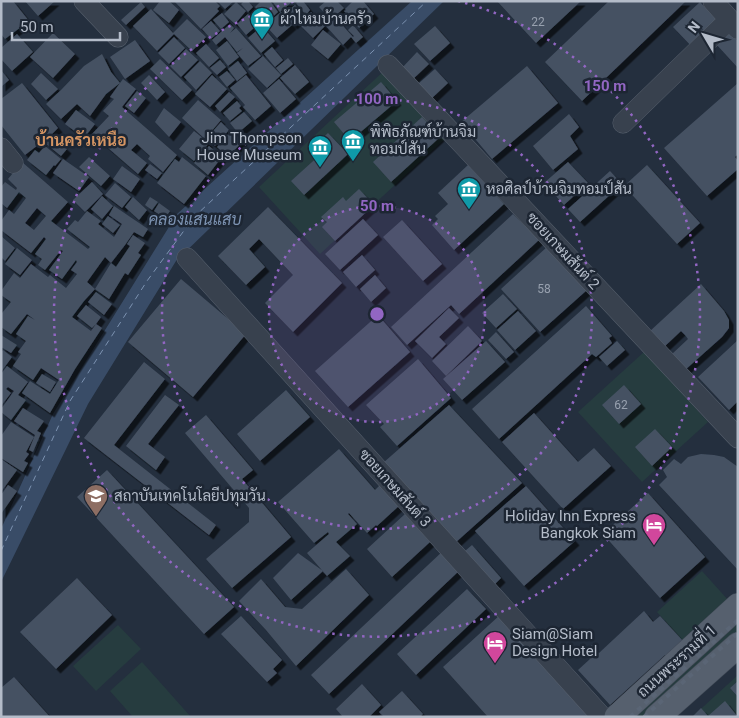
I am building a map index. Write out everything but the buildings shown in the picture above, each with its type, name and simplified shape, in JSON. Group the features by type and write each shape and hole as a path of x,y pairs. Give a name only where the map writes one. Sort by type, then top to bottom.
{"main road":[{"name":"ถนนพระรามที่ 1","path":"617,717 738,606"},
{"name":"ถนนพระรามที่ 1","path":"657,717 738,645"}],"street":[{"path":"84,1 118,37"},
{"path":"623,124 734,24 713,1"},
{"name":"ซอยเกษมสันต์ 2","path":"388,64 738,438"},
{"name":"ซอยเกษมสันต์ 3","path":"187,258 602,717"}],"green space":[{"name":"พิพิธภัณฑ์บ้านจิม ทอมป์สัน","path":"386,69 447,137 320,254 259,187"},
{"path":"644,352 708,422 642,482 578,412"},
{"path":"702,571 729,601 684,642 657,612"},
{"path":"738,616 738,638 650,717 626,717"},
{"path":"118,625 141,649 96,691 73,666"},
{"path":"142,662 191,717 133,717 110,691"},
{"path":"738,675 738,681 730,688 738,697 738,717 692,717"}],"water":[{"name":"คลองแสนแสบ","path":"412,1 444,1 176,261 88,404 1,582 1,529 53,414 177,214"}],"ferry route":[{"path":"1,551 70,401 147,281 194,217 427,1"}],"railway":[{"path":"630,717 738,620"},
{"path":"644,717 738,633"}],"place":[{"name":"ผ้าไหมบ้านครัว","path":"262,40"},
{"name":"พิพิธภัณฑ์บ้านจิม ทอมป์สัน","path":"353,162"},
{"name":"Jim Thompson House Museum","path":"320,168"},
{"name":"หอศิลป์บ้านจิมทอมป์สัน","path":"469,210"},
{"name":"สถาบันเทคโนโลยีปทุมวัน","path":"96,517"},
{"name":"Holiday Inn Express Bangkok Siam","path":"654,546"},
{"name":"Siam@Siam Design Hotel","path":"495,664"}],"district":[{"name":"บ้านครัวเหนือ","path":"81,140"}]}
